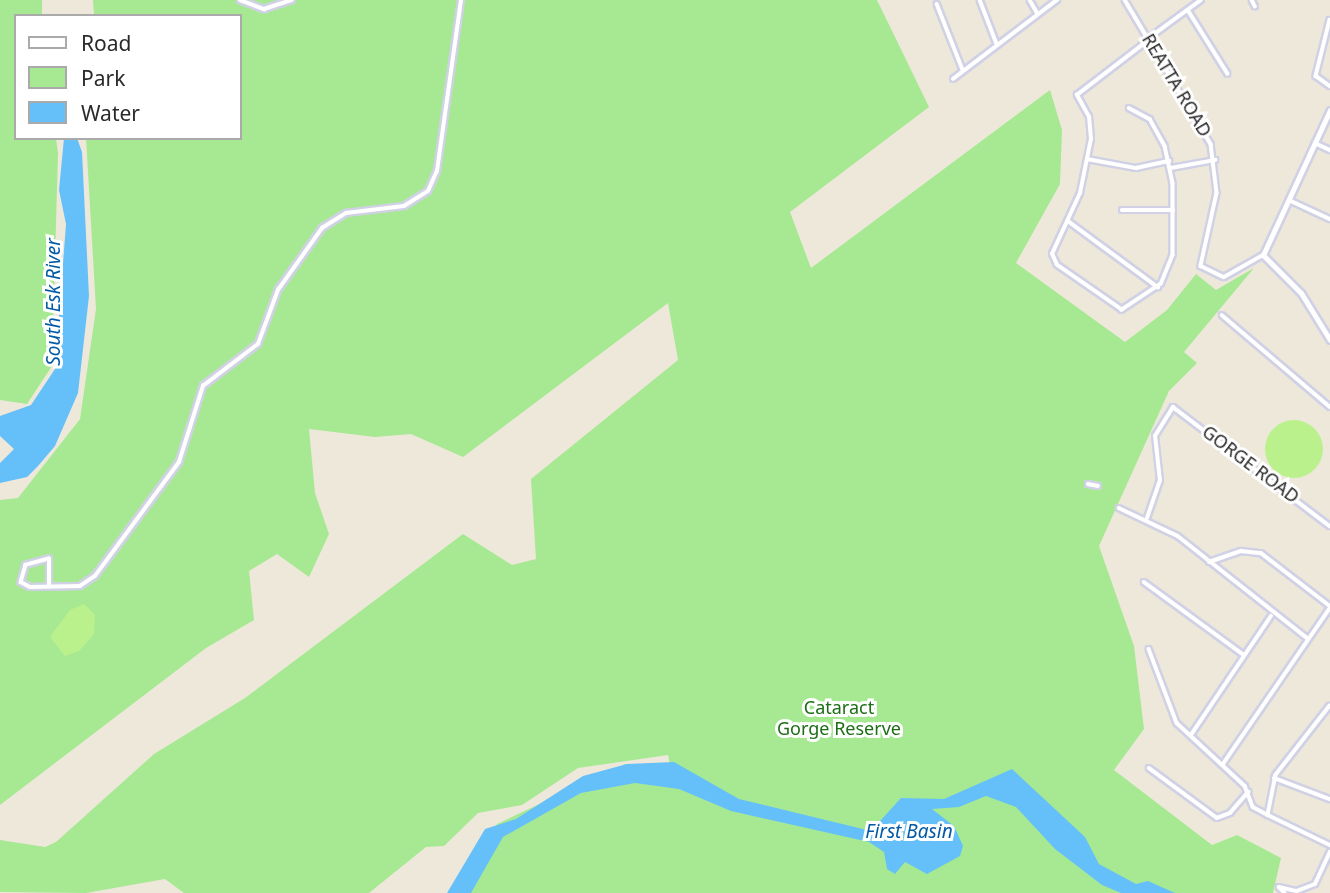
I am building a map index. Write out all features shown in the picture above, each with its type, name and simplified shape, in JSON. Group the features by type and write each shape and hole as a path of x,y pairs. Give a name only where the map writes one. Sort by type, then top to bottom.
{"street":[{"path":"240,0 264,9 292,0"},
{"path":"49,586 50,561 34,558 22,583 49,586 82,585 102,567 178,462 203,386 258,344 278,290 322,228 346,213 404,206 428,191 437,171 461,0"},
{"path":"981,0 997,44"},
{"path":"1030,0 1038,14"},
{"path":"953,79 1057,0"},
{"name":"REATTA ROAD","path":"1125,0 1203,124 1215,160 1217,193 1201,266 1224,278 1263,256"},
{"path":"1129,107 1153,124 1169,161 1173,210 1172,261 1158,287 1130,309 1108,303 1053,262 1087,159 1090,124 1077,95 1201,0"},
{"path":"1252,0 1255,6"},
{"path":"937,4 963,70"},
{"path":"1188,10 1228,74"},
{"path":"1330,20 1316,76 1330,86"},
{"path":"1330,110 1263,256 1301,293 1330,340"},
{"path":"1315,143 1330,150"},
{"path":"1087,159 1136,168 1169,161"},
{"path":"1171,168 1215,160"},
{"path":"1289,200 1330,219"},
{"path":"1122,210 1173,210"},
{"path":"1068,221 1158,287"},
{"path":"1222,316 1330,407"},
{"name":"GORGE ROAD","path":"1147,518 1160,481 1155,436 1169,408 1330,526"},
{"path":"1088,484 1098,486"},
{"path":"1119,508 1147,518 1209,562 1271,616 1307,638"},
{"path":"1209,562 1241,551 1261,553 1330,607 1223,764"},
{"path":"1144,582 1245,655"},
{"path":"1191,735 1271,616"},
{"path":"1149,649 1174,718 1223,764 1248,792 1253,807 1330,845"},
{"path":"1268,815 1274,778 1330,706"},
{"path":"1149,768 1217,817 1230,813 1248,792"},
{"path":"1274,778 1330,799"},
{"path":"1285,893 1279,887 1297,891 1315,884 1330,852"}],"green space":[{"path":"0,0 42,0 42,14 14,14 14,140 56,140 52,366 27,404 0,400"},
{"name":"Cataract Gorge Reserve","path":"93,0 877,0 929,107 790,212 811,268 1050,90 1062,130 1060,184 1016,263 1125,342 1167,310 1196,274 1216,290 1254,268 1184,352 1197,363 1169,391 1099,546 1134,646 1144,729 1114,770 1212,845 1237,835 1281,858 1273,893 457,893 497,824 625,764 670,765 668,755 578,768 522,805 478,813 444,846 426,847 369,893 184,893 165,879 86,893 0,892 0,840 45,847 56,842 154,754 245,698 463,534 512,565 536,559 531,479 678,360 668,303 463,457 411,434 375,437 309,429 315,493 329,534 309,577 277,554 249,571 254,620 206,648 0,805 0,500 18,498 80,419 96,309 86,140 242,140 242,14 94,14"},
{"path":"1288,420 1300,420 1315,428 1323,443 1323,455 1315,470 1300,478 1288,478 1273,470 1265,455 1265,443 1273,428"},
{"path":"84,604 95,615 94,634 79,651 65,656 50,637 70,610"}],"water":[{"path":"64,140 78,140 82,152 89,296 78,393 55,446 38,466 27,477 0,483 0,463 14,449 0,436 0,416 31,405 55,369 66,224 59,190"},
{"name":"First Basin","path":"674,762 739,799 871,831 901,798 944,799 1012,769 1085,837 1099,864 1136,884 1148,881 1175,893 1121,893 1102,885 1055,849 1016,807 986,796 959,807 932,809 954,826 963,846 960,856 927,874 905,862 895,874 887,869 884,852 869,842 731,811 679,789 635,783 581,793 503,837 471,893 447,893 485,829 516,819 583,776 627,764"}],"water label":[{"name":"South Esk River","path":"54,302"}]}
